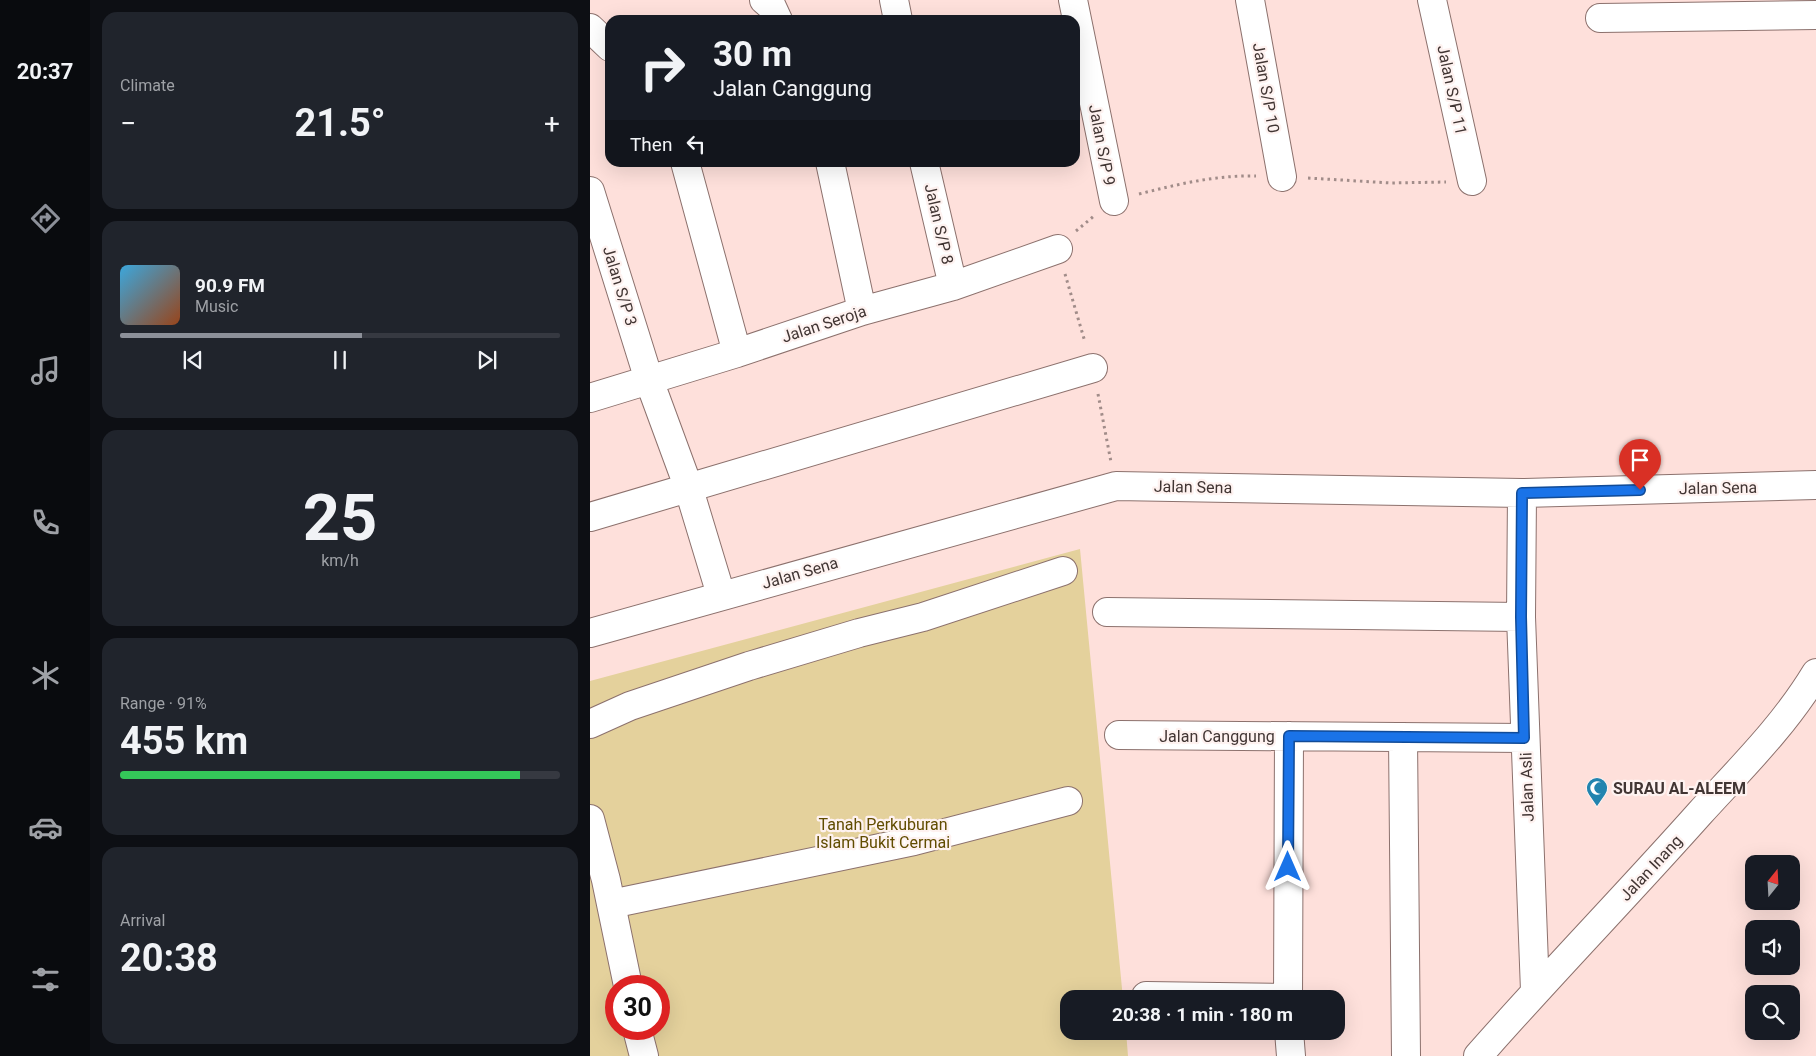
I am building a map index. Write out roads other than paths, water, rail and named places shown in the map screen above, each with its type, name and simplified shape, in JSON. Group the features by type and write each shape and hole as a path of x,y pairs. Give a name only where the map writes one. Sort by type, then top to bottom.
{"street":[{"path":"894,0 897,15"},
{"name":"Jalan S/P 9","path":"1073,0 1076,15"},
{"name":"Jalan S/P 10","path":"1250,0 1282,177"},
{"name":"Jalan S/P 11","path":"1432,0 1472,181"},
{"path":"1600,18 1816,15"},
{"path":"590,28 605,42"},
{"name":"Jalan S/P 9","path":"1080,34 1114,201"},
{"path":"686,167 737,353"},
{"path":"831,167 862,310"},
{"name":"Jalan S/P 8","path":"925,167 953,286"},
{"name":"Jalan S/P 3","path":"590,192 649,380 688,486 721,595"},
{"name":"Jalan Seroja","path":"590,398 737,353 862,310 953,286 1058,248"},
{"path":"590,517 688,486 1093,368"},
{"name":"Jalan Sena","path":"590,632 1116,486 1522,493 1816,485"},
{"name":"Jalan Asli","path":"1522,493 1521,617 1524,738 1535,991"},
{"path":"590,724 630,706 749,666 859,633 924,617 1063,571"},
{"path":"1107,612 1521,617"},
{"name":"Jalan Inang","path":"1478,1056 1535,991 1757,753 1792,710 1816,673"},
{"name":"Jalan Canggung","path":"1119,735 1524,738"},
{"path":"1288,990 1289,736"},
{"path":"1403,737 1406,1056"},
{"path":"611,904 914,841 1068,801"},
{"path":"590,819 626,975"},
{"path":"640,1040 644,1056"},
{"path":"1290,1040 1291,1056"}],"place":[{"name":"SURAU AL-ALEEM","path":"1597,807"}],"park label":[{"name":"Tanah Perkuburan Islam Bukit Cermai","path":"883,833"}]}
